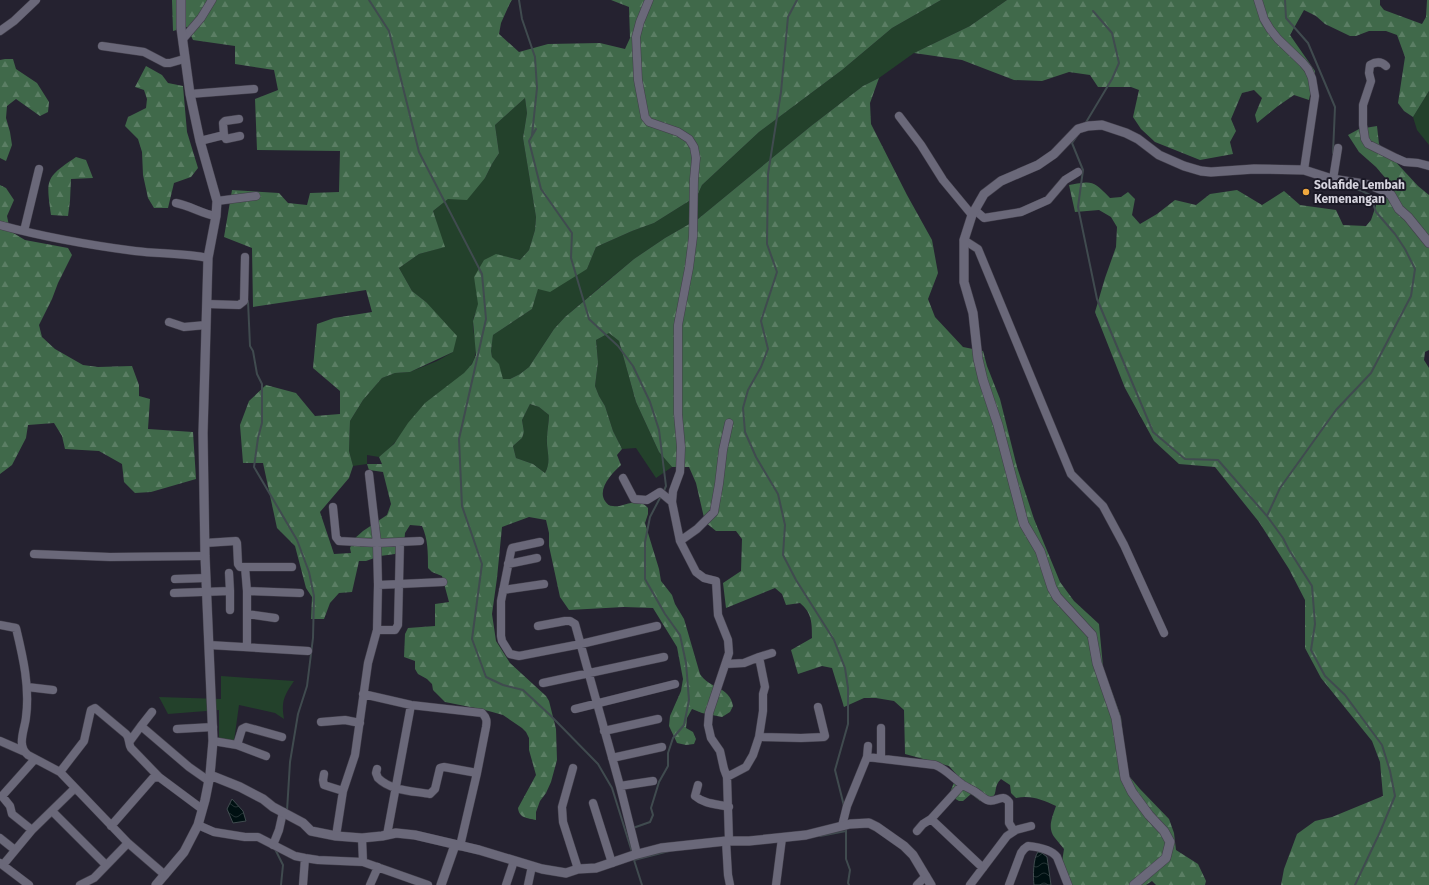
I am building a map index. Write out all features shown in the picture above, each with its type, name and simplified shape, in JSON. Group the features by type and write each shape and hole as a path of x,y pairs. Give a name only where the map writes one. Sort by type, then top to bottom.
{"street":[{"path":"0,31 14,22 36,0"},
{"path":"156,885 184,852 198,825 210,778 213,740 205,556 203,434 208,258 216,216 217,201 200,141 190,94 184,59 180,18 181,0"},
{"path":"183,39 201,18 212,0"},
{"path":"649,0 636,37 638,80 645,117 649,122 678,132 688,139 694,147 696,158 694,179 693,237 689,268 678,325 678,414 681,447 680,472 673,491 672,502 680,541 696,572 704,578 716,581 718,615 729,646 726,664 709,713 708,725 711,738 720,751 727,777 729,807 727,842 730,885"},
{"path":"1258,0 1264,19 1270,29 1278,39 1303,63 1308,69 1312,78 1315,96 1304,170"},
{"path":"102,46 144,52 162,61 170,63 184,59"},
{"path":"1386,66 1378,62 1370,65 1369,67 1371,81 1363,105 1365,139 1368,144 1405,162 1429,166"},
{"path":"190,94 254,88"},
{"path":"900,116 921,145 943,180 974,212 985,218 1021,212 1048,200 1065,180 1078,172"},
{"path":"239,119 225,121 223,123 224,135 226,139 240,136"},
{"path":"1134,885 1166,858 1170,842 1164,831 1149,815 1132,792 1125,778 1116,718 1097,663 1092,635 1057,597 1052,588 1040,551 1024,524 998,425 983,380 978,359 973,313 964,282 964,240 974,212 984,194 1001,181 1038,165 1054,154 1078,129 1088,126 1102,125 1126,133 1138,139 1159,155 1184,166 1201,171 1216,172 1254,169 1304,170 1331,178 1370,185 1385,191 1429,243"},
{"path":"200,141 224,135"},
{"path":"1331,178 1338,148"},
{"path":"24,230 39,169"},
{"path":"217,201 256,196"},
{"path":"176,203 186,205 205,215 216,216"},
{"path":"0,225 74,242 136,251 208,258"},
{"path":"964,240 978,249 1071,474 1103,506 1124,545 1164,633"},
{"path":"207,304 242,304 244,301 245,257"},
{"path":"169,322 184,327 206,325"},
{"path":"680,541 697,529 714,512 723,450 729,423"},
{"path":"336,836 343,791 355,755 363,694 371,651 377,630 377,543 368,474"},
{"path":"623,478 634,499 647,500 663,494 672,502"},
{"path":"333,508 336,537 339,541 377,543 420,541"},
{"path":"205,543 236,541 238,566 292,567"},
{"path":"377,630 394,630 398,625 400,542"},
{"path":"540,542 512,548 501,600 501,636 502,642 510,654 519,656 581,644 657,626"},
{"path":"34,554 110,557 205,556"},
{"path":"508,564 538,558"},
{"path":"245,567 247,591 247,647"},
{"path":"230,573 230,610"},
{"path":"175,579 206,578"},
{"path":"378,585 443,582"},
{"path":"503,590 544,584"},
{"path":"174,593 230,591"},
{"path":"247,591 300,593"},
{"path":"247,614 275,618"},
{"path":"538,626 570,621 575,624 620,786 631,830 634,855"},
{"path":"0,625 16,628 27,686 26,716 21,745 23,751"},
{"path":"209,645 308,651"},
{"path":"726,664 744,663 772,652"},
{"path":"543,683 664,657"},
{"path":"727,777 746,767 753,755 759,737 765,687 759,658"},
{"path":"575,709 675,684"},
{"path":"27,686 53,690"},
{"path":"363,694 411,705 482,713 487,720 477,773 457,845 441,885"},
{"path":"387,835 411,705"},
{"path":"759,737 824,737 818,707"},
{"path":"60,772 84,741 90,714 93,708 98,709 129,737 131,748 159,777 202,809"},
{"path":"130,741 152,712"},
{"path":"321,722 346,720 360,723"},
{"path":"604,731 658,720"},
{"path":"141,726 189,768 210,778 252,793 303,823 311,831 336,836 362,838 396,833 415,835 532,866 566,872 578,869 596,868 634,855 661,848 727,842 781,841 845,825 869,823 897,840 913,855 931,885"},
{"path":"176,729 213,727"},
{"path":"237,745 242,729 246,727 282,737"},
{"path":"881,728 881,758"},
{"path":"213,740 237,745 266,756"},
{"path":"0,741 23,751 60,772 128,843 165,875"},
{"path":"845,825 846,809 866,757 868,746"},
{"path":"612,758 662,747"},
{"path":"866,757 935,765 989,801 1002,798 1008,801 1010,807 1009,823 1014,831"},
{"path":"32,830 12,814 10,806 2,796 35,758"},
{"path":"377,769 376,773 381,782 395,788 430,794 435,789 440,768 444,767 477,773"},
{"path":"573,768 562,807 563,822 578,869"},
{"path":"324,774 324,785 343,791"},
{"path":"111,826 153,778 159,777"},
{"path":"620,786 653,781"},
{"path":"916,831 931,819 962,784"},
{"path":"698,785 695,796 707,802 729,807"},
{"path":"29,885 1,864 32,830 75,788"},
{"path":"593,803 612,863"},
{"path":"52,811 106,865"},
{"path":"276,846 279,830 285,813"},
{"path":"931,819 983,868"},
{"path":"198,825 214,832 245,837 258,837 295,856 318,860 363,862 378,866 428,885"},
{"path":"970,885 1007,836 1014,831 1031,826"},
{"path":"0,838 15,850"},
{"path":"362,838 363,862"},
{"path":"776,885 781,841"},
{"path":"80,885 92,880 128,843"},
{"path":"1009,885 1021,853 1028,846 1044,849 1055,854 1068,885"},
{"path":"303,885 305,858"},
{"path":"506,885 514,861"},
{"path":"370,885 378,866"},
{"path":"528,885 532,866"},
{"path":"917,885 926,876"}],"green space":[{"path":"172,0 512,0 501,23 499,34 519,52 548,44 600,43 625,49 630,38 629,7 611,0 941,0 892,28 842,70 759,132 702,185 697,196 654,223 596,247 587,269 550,292 538,289 532,309 493,335 491,351 492,357 499,364 503,379 510,379 520,374 529,367 554,329 565,317 634,259 665,238 698,219 811,126 863,86 879,78 870,103 871,124 932,240 938,273 928,299 935,317 963,347 983,351 987,366 1000,399 1017,467 1034,519 1060,582 1074,601 1099,624 1103,667 1121,717 1129,776 1169,819 1174,833 1176,850 1198,864 1206,881 1205,885 1156,885 1152,881 1146,885 1072,885 1062,862 1064,849 1055,838 1051,830 1051,823 1056,806 1042,800 1032,798 1016,798 1011,793 1010,785 1001,779 997,784 995,794 992,798 980,801 971,794 963,801 959,801 949,795 957,775 949,766 905,754 904,710 894,701 864,698 844,707 832,668 822,666 798,674 791,650 812,638 812,628 809,615 800,603 786,605 782,594 775,588 726,608 723,583 741,571 742,539 736,531 716,531 705,522 696,483 689,467 672,467 659,452 636,402 619,341 609,333 596,340 598,362 595,386 605,406 613,431 622,449 617,455 621,465 604,486 603,496 610,506 639,502 648,508 645,523 659,569 661,581 672,595 675,604 684,619 700,674 709,683 724,691 731,699 733,706 730,712 722,717 702,713 692,709 687,718 686,728 693,732 696,739 694,744 686,745 677,743 669,726 670,716 681,691 683,679 677,647 653,608 624,607 569,610 560,597 549,546 549,533 546,520 529,517 502,527 492,614 496,641 510,663 546,696 549,701 556,729 557,760 551,782 540,801 536,812 536,820 522,816 518,808 536,775 529,750 529,738 526,732 503,715 445,702 433,690 432,684 418,674 415,669 415,661 404,657 405,634 408,628 435,626 435,604 449,602 442,576 432,572 428,568 427,541 422,526 410,525 405,533 404,545 395,554 380,556 366,561 359,561 352,592 339,593 330,603 324,619 311,619 312,597 306,588 295,546 277,528 263,463 243,463 240,425 249,401 266,385 296,393 315,416 340,414 340,391 313,368 317,324 334,318 372,312 366,290 253,307 252,248 224,237 232,190 279,193 288,203 307,205 310,193 339,192 340,151 257,150 255,99 278,90 274,70 235,64 235,46 193,40 187,27 173,31","holes":["525,98 527,113 523,138 536,217 535,230 529,250 520,260 496,254 484,260 474,277 478,304 473,321 476,355 472,364 464,373 425,403 408,423 394,444 379,457 382,464 367,464 369,470 383,472 391,504 387,515 354,539 350,548 351,553 334,554 320,512 349,478 353,466 349,451 350,421 363,400 382,378 395,373 410,372 453,352 457,336 426,302 412,291 399,268 419,254 445,247 433,211 448,199 467,200 485,178 499,153 495,125","530,404 539,407 549,415 547,435 548,464 545,473 533,464 516,458 513,446 522,438 524,432 522,420"]},
{"path":"941,0 1007,0 970,26 914,53 879,78 863,86 811,126 698,219 665,238 634,259 565,317 554,329 529,367 510,379 503,379 492,357 491,351 493,335 532,309 538,288 587,269 596,247 654,223 697,196 702,185 759,132 842,70 892,28"},
{"path":"1007,0 1380,0 1380,5 1384,10 1422,24 1426,17 1427,0 1429,0 1429,91 1413,117 1404,111 1398,103 1405,57 1397,35 1386,31 1369,31 1356,36 1350,36 1325,24 1316,16 1304,10 1290,35 1315,71 1309,100 1294,95 1257,123 1255,115 1262,98 1254,90 1242,93 1231,119 1236,131 1230,142 1233,154 1200,160 1155,142 1141,129 1133,117 1139,90 1131,87 1098,87 1090,75 1069,72 1042,81 1014,80 962,60 914,53 970,26"},
{"path":"13,59 16,69 37,83 49,102 48,112 40,116 16,99 7,106 6,118 12,145 6,161 0,158 0,60"},
{"path":"146,66 162,75 168,83 183,86 187,132 198,168 191,177 174,183 168,208 154,208 148,198 143,175 142,152 138,139 125,126 128,117 146,108 147,99 144,90 135,87"},
{"path":"1429,91 1429,145 1417,130 1413,117"},
{"path":"525,98 527,113 523,138 536,217 535,230 529,250 520,260 508,257 474,277 478,302 473,322 476,352 472,364 466,371 421,408 386,452 379,457 367,455 367,464 353,466 349,451 350,421 363,400 382,378 395,373 410,372 437,361 453,352 426,302 412,291 399,268 419,254 444,247 433,211 448,199 485,178 499,153 495,125"},
{"path":"1377,126 1379,144 1418,186 1429,195 1429,350 1425,352 1424,360 1429,368 1429,885 1281,885 1284,869 1297,834 1315,821 1332,817 1383,796 1380,762 1372,741 1321,678 1305,648 1305,600 1289,569 1259,522 1215,467 1179,464 1154,441 1125,388 1095,312 1116,247 1117,227 1111,217 1099,210 1075,212 1069,185 1092,183 1110,198 1121,197 1128,192 1135,199 1132,215 1140,224 1157,214 1175,200 1196,205 1210,194 1237,190 1262,205 1284,191 1300,205 1336,210 1343,225 1366,226 1371,220 1381,191 1388,181 1376,167 1359,152 1348,135 1359,129"},
{"path":"76,157 86,160 93,178 71,179 68,216 51,215 48,194 50,180 58,170"},
{"path":"0,185 6,188 14,200 7,216 10,231 25,240 68,248 72,255 39,325 42,337 55,349 83,365 98,367 132,366 139,385 139,396 150,399 148,429 193,432 196,479 151,492 135,493 124,482 122,464 99,451 65,449 62,436 54,423 28,425 26,438 12,465 0,474"},
{"path":"609,333 619,341 636,402 659,452 672,467 656,478 636,448 622,449 613,431 605,406 595,386 598,362 596,340"},
{"path":"530,404 539,407 549,415 547,441 549,462 545,473 533,464 516,458 513,446 522,438 524,432 522,420"},
{"path":"221,676 294,681 284,699 284,719 275,713 239,705 234,741 219,738 219,710 168,714 159,697 221,699"}],"water":[{"path":"232,799 243,811 246,821 233,823 227,809"},
{"path":"1038,852 1047,857 1051,885 1034,885 1034,863"}],"waterway":[{"path":"369,0 389,31 419,152 482,274 486,319 459,439 462,506 482,564 472,639 486,677 503,685 523,690 598,764 612,788 632,852"},
{"path":"519,0 522,19 535,57 537,88 532,135 536,129 529,141 541,189 572,233 571,258 589,319 618,346 633,366 650,402 659,430 666,486 663,493"},
{"path":"797,0 788,17 781,92 768,174 767,244 777,272 761,321 768,349 761,367 748,390 743,408 745,432 756,457 778,494 785,525 783,555 796,580 834,640 845,668 848,688 848,724 835,770 844,806"},
{"path":"1285,0 1286,18 1308,43 1335,107 1333,153"},
{"path":"1085,124 1112,79 1119,63 1112,33 1093,11"},
{"path":"1077,136 1072,143 1083,170 1078,207 1097,299 1153,432 1185,459 1218,460 1267,516 1283,538 1312,586 1315,624 1311,650 1325,676 1345,695 1382,745 1390,771 1395,796 1355,885"},
{"path":"1267,516 1280,488 1336,410 1371,373 1411,296 1415,269 1405,249 1395,234 1376,212 1370,195 1342,185"},
{"path":"248,301 250,346 253,351 257,374 262,384 262,423 258,438 254,467 297,540 309,572 314,596 313,638 307,686 298,714 290,762 287,811"},
{"path":"633,828 650,822 653,815 651,808 659,782 668,766 668,753 673,738 684,725 689,700 686,663 680,635 665,614 645,579 645,542 650,517 661,496"},
{"path":"820,836 846,831 846,827"},
{"path":"846,831 846,859 850,870 849,885"},
{"path":"275,849 283,865 281,885"},
{"path":"634,860 669,851"},
{"path":"634,860 642,885"}],"place":[{"name":"Solafide Lembah Kemenangan","path":"1306,192"}]}
